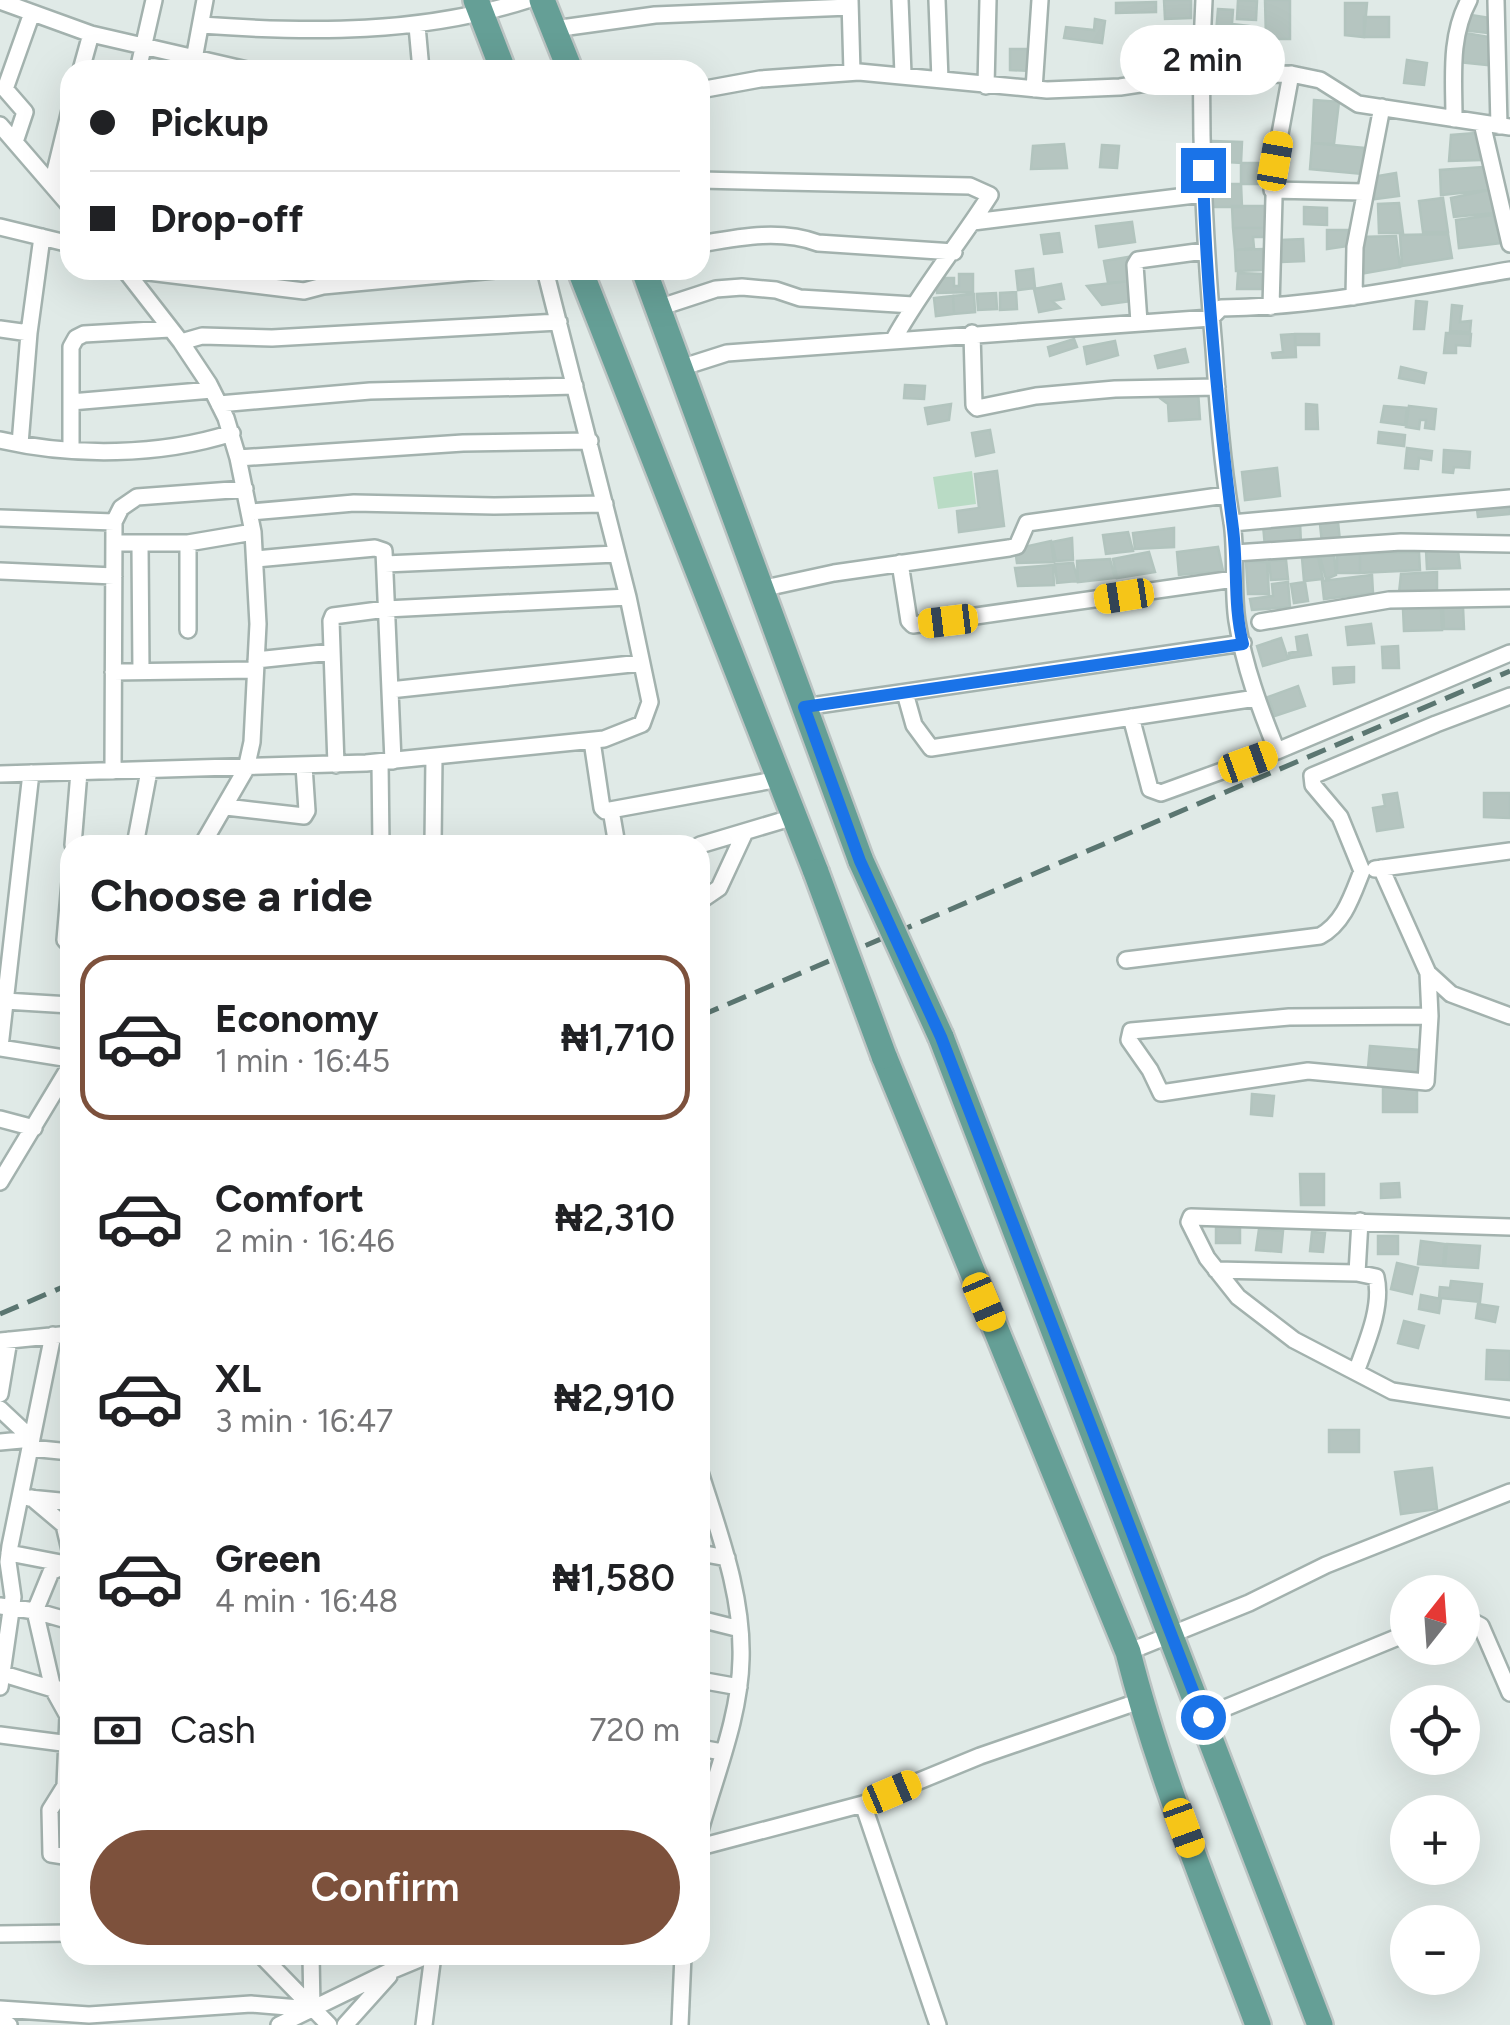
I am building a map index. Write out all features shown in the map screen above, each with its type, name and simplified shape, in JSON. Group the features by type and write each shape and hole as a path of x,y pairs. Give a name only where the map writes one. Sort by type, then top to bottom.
{"main road":[{"path":"542,0 566,60"},
{"path":"479,7 499,60"},
{"path":"584,280 884,1056 1128,1652 1140,1701 1258,2025"},
{"path":"648,280 860,861 941,1037 1320,2025"}],"street":[{"path":"141,60 154,0"},
{"path":"195,60 205,0"},
{"path":"201,25 287,30 418,26 479,7 527,0"},
{"path":"900,0 903,74"},
{"path":"936,0 940,80"},
{"path":"986,86 988,0"},
{"path":"1034,90 1040,0"},
{"path":"1204,0 1200,75 1204,251 1226,495 1236,553 1234,579 1256,698 1277,751"},
{"path":"1454,119 1454,46 1460,16 1469,0"},
{"path":"0,1 91,34 146,46 181,60"},
{"path":"1496,1 1497,125 1510,244"},
{"path":"554,29 655,15 850,4 852,72"},
{"path":"15,142 26,112 5,89 32,13"},
{"path":"418,26 420,60"},
{"path":"84,60 91,34"},
{"path":"710,88 760,78 852,72 903,74 1034,90 1120,86 1200,75 1291,74 1320,80 1358,104 1497,125"},
{"path":"1271,307 1272,190 1291,74"},
{"path":"1354,297 1355,247 1382,107"},
{"path":"0,124 60,194"},
{"path":"52,184 60,151"},
{"path":"710,180 970,186 990,195 954,252 913,305 894,339"},
{"path":"1272,190 1364,192"},
{"path":"973,222 1204,194"},
{"path":"0,227 60,242"},
{"path":"710,242 750,235 802,236 818,243 954,252"},
{"path":"20,444 28,333 42,237"},
{"path":"1139,322 1135,265 1138,260 1204,251"},
{"path":"680,368 728,353 1211,318 1222,308 1271,307 1354,297 1510,270"},
{"path":"136,280 215,397 232,433 253,532 256,559 252,742 246,768 208,835"},
{"path":"212,280 304,291 331,280"},
{"path":"0,774 387,761 592,740 624,733 642,724 650,702 628,597 548,280"},
{"path":"658,308 716,289 742,287 776,290 800,298 913,305"},
{"path":"71,450 71,346 84,334 272,338 559,322"},
{"path":"0,328 28,333"},
{"path":"972,333 974,405 978,408 1036,396 1116,389 1217,387"},
{"path":"71,402 576,386"},
{"path":"0,440 71,450 155,447 232,433"},
{"path":"238,458 463,443 590,441"},
{"path":"112,772 114,522 121,508 137,497 245,488"},
{"path":"761,589 834,572 1016,546 1027,523 1226,495"},
{"path":"1232,523 1510,498"},
{"path":"250,512 354,503 605,504"},
{"path":"0,518 114,522"},
{"path":"114,543 140,546 253,532"},
{"path":"188,542 188,630"},
{"path":"1236,553 1401,542 1510,544"},
{"path":"140,546 141,672"},
{"path":"256,559 375,548 384,551 390,690 381,835"},
{"path":"384,564 617,554"},
{"path":"900,564 909,621 913,625 1234,579"},
{"path":"0,570 114,576"},
{"path":"336,764 333,616 628,597"},
{"path":"1260,622 1389,600 1510,598"},
{"path":"804,707 1243,644"},
{"path":"113,672 255,665 332,652"},
{"path":"1130,718 1150,789 1161,793 1277,751 1510,653"},
{"path":"390,690 642,663"},
{"path":"905,693 914,724 931,748 1256,698"},
{"path":"1126,960 1320,936 1342,917 1362,871 1340,817 1313,784 1312,776 1510,696"},
{"path":"592,740 602,808 611,810 780,779"},
{"path":"434,757 434,835"},
{"path":"226,807 304,816 304,766"},
{"path":"138,835 149,771"},
{"path":"74,835 80,772"},
{"path":"31,773 6,944 0,1048 60,1061"},
{"path":"611,810 615,835"},
{"path":"710,842 794,817"},
{"path":"710,894 719,888 745,832"},
{"path":"1362,871 1510,851"},
{"path":"1381,868 1428,973 1430,1016 1426,1082 1308,1072 1161,1092 1129,1040 1132,1030 1289,1017 1430,1016"},
{"path":"1428,973 1451,994 1510,1016"},
{"path":"5,1001 60,1004"},
{"path":"0,1182 60,1081"},
{"path":"0,1118 34,1128"},
{"path":"1510,1227 1191,1217 1190,1227 1238,1297 1294,1340 1392,1390 1421,1398 1510,1409"},
{"path":"1357,1274 1360,1222"},
{"path":"1216,1270 1376,1277 1372,1326 1356,1372"},
{"path":"52,1335 26,1497 9,1553 0,1678 60,1688"},
{"path":"0,1394 5,1340 60,1335"},
{"path":"0,1409 32,1444"},
{"path":"0,1442 60,1450"},
{"path":"1128,1652 1510,1492"},
{"path":"26,1497 60,1501"},
{"path":"26,1497 60,1522"},
{"path":"710,1504 727,1558 740,1629 739,1687 710,1789"},
{"path":"9,1553 60,1559"},
{"path":"710,1555 727,1558"},
{"path":"60,1566 51,1572 35,1610 53,1688 60,1701"},
{"path":"6,1607 60,1617"},
{"path":"710,1622 740,1629"},
{"path":"1480,1625 1510,1693"},
{"path":"1203,1717 1390,1640"},
{"path":"710,1682 739,1687"},
{"path":"710,1844 863,1804 980,1756 1140,1701"},
{"path":"0,1736 60,1743"},
{"path":"710,1750 722,1752"},
{"path":"60,1794 50,1810 51,1854 60,1856"},
{"path":"863,1804 938,2025"},
{"path":"0,1934 60,1933"},
{"path":"271,1965 329,2025"},
{"path":"312,1965 312,2008"},
{"path":"279,2025 405,1965"},
{"path":"424,2025 430,1965"},
{"path":"680,2025 681,1965"},
{"path":"345,2025 394,1969"},
{"path":"0,2008 89,2016 251,2004 312,2008"},
{"path":"0,2021 9,2025"}],"green space":[{"path":"972,471 976,504 938,509 933,477"}],"building":[{"path":"1164,0 1191,0 1191,18 1165,19"},
{"path":"1238,0 1257,1 1256,20 1237,19"},
{"path":"1265,0 1290,0 1290,39 1266,39"},
{"path":"1156,2 1156,12 1116,13 1116,3"},
{"path":"1345,3 1367,3 1364,37 1345,35"},
{"path":"1218,9 1233,10 1232,24 1250,26 1249,36 1216,33"},
{"path":"1465,14 1490,18 1489,33 1461,30"},
{"path":"1364,17 1389,17 1389,37 1364,37"},
{"path":"1095,19 1105,21 1102,43 1064,38 1066,27 1094,30"},
{"path":"1459,32 1489,37 1488,65 1459,62"},
{"path":"1010,49 1030,49 1030,71 1010,70"},
{"path":"1407,60 1427,63 1424,85 1404,83"},
{"path":"1314,100 1339,102 1334,144 1312,143"},
{"path":"1475,133 1481,160 1449,161 1451,135"},
{"path":"1212,141 1242,142 1241,163 1211,161"},
{"path":"1312,143 1364,148 1362,174 1310,169"},
{"path":"1064,144 1067,168 1031,169 1033,146"},
{"path":"1102,145 1119,146 1117,168 1100,167"},
{"path":"1241,163 1268,163 1267,184 1241,184"},
{"path":"1483,167 1489,190 1441,195 1440,170"},
{"path":"1396,173 1399,196 1375,199 1372,177"},
{"path":"1212,184 1241,184 1242,207 1212,207"},
{"path":"1489,190 1495,213 1454,217 1451,198"},
{"path":"1443,198 1448,232 1423,232 1419,201"},
{"path":"1399,203 1403,233 1379,233 1378,204"},
{"path":"1232,206 1266,206 1266,228 1233,228"},
{"path":"1304,207 1327,208 1327,225 1304,224"},
{"path":"1493,215 1502,243 1459,248 1456,220"},
{"path":"1132,222 1135,242 1099,247 1096,226"},
{"path":"1233,228 1266,228 1266,237 1253,237 1254,248 1235,250"},
{"path":"1327,230 1349,230 1348,246 1327,249"},
{"path":"1059,233 1062,252 1044,254 1041,235"},
{"path":"1448,234 1452,258 1402,266 1400,235"},
{"path":"1396,236 1400,267 1360,274 1359,237"},
{"path":"1303,239 1304,261 1282,262 1281,240"},
{"path":"1263,249 1263,270 1236,271 1235,250"},
{"path":"1128,257 1130,281 1108,283 1104,261"},
{"path":"1033,269 1035,288 1018,290 1016,271"},
{"path":"1238,273 1262,274 1262,289 1237,289"},
{"path":"959,274 973,274 973,292 937,293 937,278 954,278 954,286 959,286"},
{"path":"1130,281 1132,301 1102,305 1087,286"},
{"path":"1061,284 1064,299 1052,301 1060,308 1039,312 1034,289"},
{"path":"1016,292 1017,309 1000,310 1000,293"},
{"path":"996,293 997,309 978,310 977,294"},
{"path":"974,294 975,312 954,314 953,296"},
{"path":"953,296 954,314 936,316 934,298"},
{"path":"1416,301 1427,302 1424,329 1414,329"},
{"path":"1452,305 1462,306 1460,322 1471,321 1470,332 1450,331"},
{"path":"1446,333 1471,334 1470,346 1456,345 1456,353 1444,353"},
{"path":"1295,334 1296,357 1273,358 1272,353 1283,352 1281,335"},
{"path":"1295,334 1319,334 1319,345 1295,345"},
{"path":"1074,339 1077,347 1050,356 1048,347"},
{"path":"1115,341 1118,355 1087,364 1084,347"},
{"path":"1185,349 1188,362 1158,368 1155,356"},
{"path":"1401,367 1426,373 1424,383 1399,378"},
{"path":"905,385 925,386 924,399 904,398"},
{"path":"1198,391 1200,419 1169,421 1168,404 1160,393"},
{"path":"951,404 949,420 928,424 925,408"},
{"path":"1306,404 1317,405 1318,429 1306,429"},
{"path":"1384,406 1407,408 1405,425 1381,422"},
{"path":"1409,406 1436,409 1434,429 1425,428 1426,420 1420,420 1419,429 1406,427"},
{"path":"990,430 994,452 976,456 972,433"},
{"path":"1379,432 1405,435 1404,446 1378,443"},
{"path":"1407,448 1432,451 1431,460 1419,458 1418,469 1405,468"},
{"path":"1444,450 1470,452 1469,468 1454,467 1453,473 1443,472"},
{"path":"1277,468 1280,496 1245,500 1242,472"},
{"path":"997,471 1004,526 959,532 957,511 979,508 975,474"},
{"path":"1510,499 1510,514 1478,517 1476,502"},
{"path":"1300,522 1301,544 1265,547 1263,525"},
{"path":"1338,522 1340,541 1322,543 1320,524"},
{"path":"1174,528 1174,547 1135,549 1133,533"},
{"path":"1128,532 1133,551 1106,554 1103,535"},
{"path":"1072,538 1073,560 1056,561 1052,542"},
{"path":"1051,541 1054,562 1017,563 1015,549"},
{"path":"1218,547 1223,571 1179,575 1177,552"},
{"path":"1426,550 1458,550 1460,568 1427,569"},
{"path":"1149,552 1155,572 1117,578 1113,559"},
{"path":"1419,552 1420,570 1360,573 1360,554"},
{"path":"1360,554 1360,573 1337,573 1337,555"},
{"path":"1334,555 1336,575 1326,579 1320,557"},
{"path":"1318,557 1323,579 1304,581 1302,558"},
{"path":"1110,559 1115,578 1078,582 1077,561"},
{"path":"1286,560 1288,579 1271,580 1269,561"},
{"path":"1246,562 1267,562 1269,594 1248,594"},
{"path":"1073,563 1078,581 1057,583 1055,564"},
{"path":"1053,565 1054,585 1018,586 1015,568"},
{"path":"1437,572 1437,592 1399,593 1401,574"},
{"path":"1372,575 1373,593 1324,599 1322,581"},
{"path":"1288,582 1290,607 1252,610 1250,599 1273,596 1272,584"},
{"path":"1305,582 1308,601 1294,603 1291,584"},
{"path":"1463,607 1464,629 1444,629 1443,608"},
{"path":"1441,608 1442,630 1404,631 1403,609"},
{"path":"1371,624 1374,643 1348,645 1346,627"},
{"path":"1307,635 1311,655 1290,658 1289,653 1298,651 1296,637"},
{"path":"1281,638 1288,659 1263,666 1257,646"},
{"path":"1398,646 1399,668 1383,668 1382,647"},
{"path":"1354,667 1354,682 1334,684 1333,668"},
{"path":"1298,686 1305,706 1275,716 1268,697"},
{"path":"1397,793 1403,827 1377,831 1373,808 1385,806 1383,795"},
{"path":"1484,793 1510,793 1510,818 1484,817"},
{"path":"1370,1046 1420,1050 1418,1072 1368,1068"},
{"path":"1383,1086 1417,1087 1417,1112 1383,1112"},
{"path":"1252,1094 1274,1096 1272,1116 1251,1114"},
{"path":"1300,1174 1324,1174 1324,1205 1301,1205"},
{"path":"1399,1183 1400,1197 1381,1198 1381,1184"},
{"path":"1216,1227 1240,1227 1240,1243 1216,1243"},
{"path":"1259,1229 1283,1231 1281,1252 1256,1250"},
{"path":"1312,1232 1325,1233 1323,1252 1310,1251"},
{"path":"1378,1236 1398,1236 1398,1254 1378,1254"},
{"path":"1421,1241 1445,1244 1443,1266 1418,1264"},
{"path":"1447,1244 1480,1246 1478,1268 1445,1266"},
{"path":"1397,1263 1418,1268 1412,1294 1391,1289"},
{"path":"1451,1281 1482,1284 1480,1302 1439,1298 1440,1287 1450,1288"},
{"path":"1421,1295 1441,1299 1439,1313 1419,1309"},
{"path":"1478,1304 1498,1307 1495,1322 1476,1318"},
{"path":"1404,1321 1424,1326 1418,1348 1398,1343"},
{"path":"1487,1350 1510,1351 1510,1380 1486,1379"},
{"path":"1329,1430 1359,1430 1359,1452 1329,1452"},
{"path":"1432,1468 1437,1509 1401,1514 1395,1472"}],"railway":[{"path":"710,1012 1510,671"},
{"path":"0,1314 60,1288"}],"route":[{"path":"1203,170 1204,251 1226,495 1236,553 1237,621 1243,644 804,707 860,861 941,1037 1203,1717"}]}
